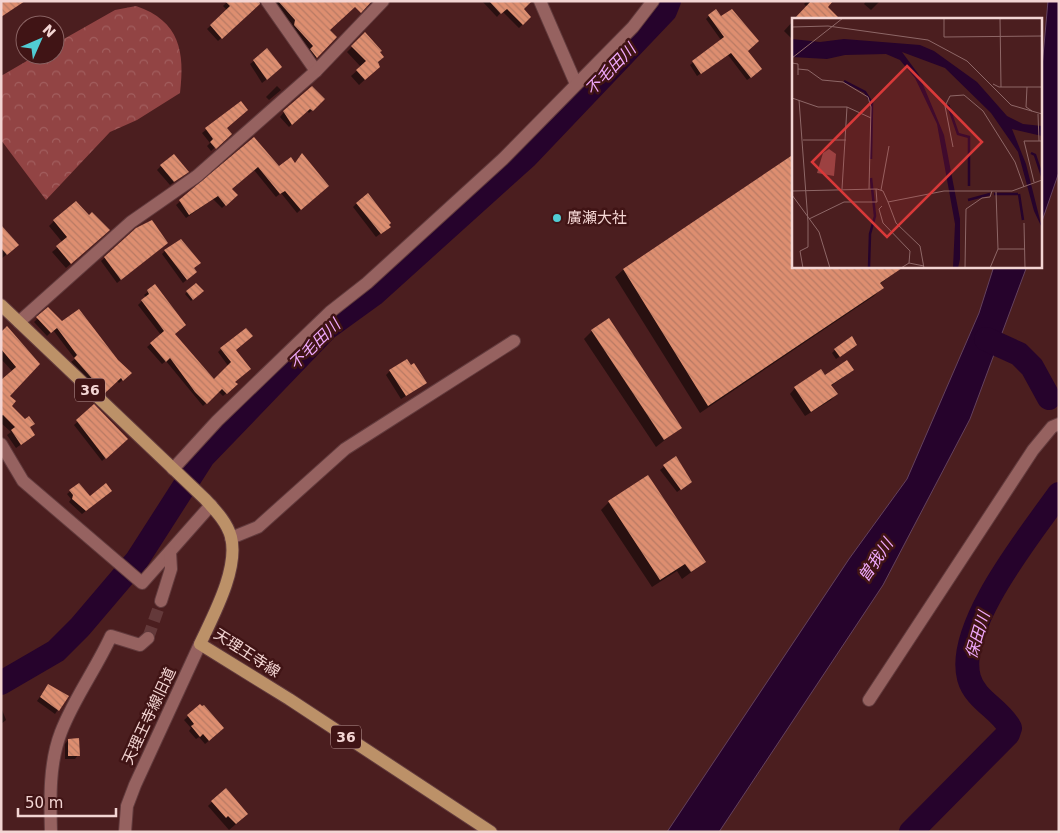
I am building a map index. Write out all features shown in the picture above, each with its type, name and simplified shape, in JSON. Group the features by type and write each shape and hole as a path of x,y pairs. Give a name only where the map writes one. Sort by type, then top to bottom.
{"main road":[{"name":"36","path":"1,305 210,505 226,524 231,538"},
{"name":"天理王寺線","path":"231,538 231,556 224,590 200,644 289,699 491,832"}],"street":[{"path":"267,1 316,71"},
{"path":"19,322 131,222 197,176 316,71 383,1"},
{"path":"540,1 576,84"},
{"path":"176,472 217,421 264,374 330,312 367,283 503,159 633,27 653,1"},
{"path":"231,538 258,527 318,471 345,449 514,341"},
{"path":"869,700 1033,450 1052,427 1059,424"},
{"path":"1,444 23,481 142,583 210,505"},
{"path":"161,601 171,569 170,552"},
{"path":"51,832 49,791 60,734 75,702 111,636 140,644 148,638"},
{"name":"天理王寺線旧道","path":"124,832 126,806 134,785 200,644"}],"green space":[{"path":"136,6 151,12 171,29 180,51 180,93 137,120 110,132 46,200 1,140 1,76 20,65 65,65 65,38 115,10"}],"water":[{"path":"1048,1 1059,1 1059,172 1042,221 1042,67"},
{"name":"曽我川","path":"993,268 1026,268 970,419 883,585 719,832 667,832 849,559 907,479 979,313"}],"building":[{"path":"1,1 25,1 1,17"},
{"path":"225,1 259,1 260,4 222,39 210,25 230,6"},
{"path":"278,1 372,1 361,13 355,7 330,30 337,37 317,58 310,49 313,46 294,25 295,20"},
{"path":"489,1 532,1 524,9 531,17 523,25 507,9 501,14"},
{"path":"811,1 833,1 828,7 839,18 795,18"},
{"path":"716,9 721,16 732,9 759,41 748,51 762,69 751,78 731,53 701,74 692,61 724,37 708,15"},
{"path":"365,32 382,51 380,52 384,57 378,62 380,67 365,80 356,70 366,61 351,46"},
{"path":"267,48 282,67 267,80 253,60"},
{"path":"312,86 325,99 313,111 310,109 292,125 283,111"},
{"path":"241,101 248,110 227,128 232,134 216,149 210,142 213,139 205,128"},
{"path":"254,137 279,166 291,157 295,163 302,153 329,186 301,210 285,191 280,194 258,167 232,189 238,195 226,206 218,196 189,215 179,200"},
{"path":"174,154 189,172 174,182 160,165"},
{"path":"792,155 792,268 902,268 880,283 884,288 708,406 623,269"},
{"path":"368,193 391,223 389,225 391,227 381,234 356,203"},
{"path":"76,201 89,215 92,212 110,230 71,264 56,246 67,237 53,220"},
{"path":"152,220 168,243 121,280 104,257 136,228"},
{"path":"1,225 19,245 7,255 1,248"},
{"path":"181,239 201,263 194,268 197,272 187,280 164,250"},
{"path":"196,283 204,291 193,300 186,291"},
{"path":"155,284 186,325 175,334 214,379 231,362 220,348 246,328 253,336 236,350 251,369 235,382 238,384 227,394 222,389 207,404 195,392 170,358 166,362 150,343 164,331 141,300 149,294 147,290"},
{"path":"48,307 62,321 79,309 118,360 132,373 123,381 121,378 105,393 74,358 77,355 57,328 51,333 36,317"},
{"path":"609,318 682,428 664,440 591,330"},
{"path":"7,326 40,364 10,396 16,401 12,406 25,419 29,416 35,424 30,427 35,435 21,445 11,430 15,427 3,415 1,416 1,380 16,367 1,349 1,332"},
{"path":"852,336 857,345 840,357 834,349"},
{"path":"407,359 411,365 414,363 427,383 406,396 389,370"},
{"path":"847,360 854,370 831,385 838,394 811,412 794,387 821,369 825,375"},
{"path":"94,404 128,439 106,459 76,420"},
{"path":"676,456 692,482 681,490 663,465"},
{"path":"648,475 706,562 691,572 685,564 660,580 608,501"},
{"path":"79,483 90,496 106,483 112,491 86,511 72,499 73,495 69,490"},
{"path":"48,684 69,696 59,711 40,697"},
{"path":"200,704 204,705 224,728 209,741 203,734 200,737 191,726 194,724 187,715"},
{"path":"79,738 80,756 68,756 68,739"},
{"path":"226,788 248,814 236,824 228,816 226,818 211,801"}],"waterway":[{"name":"不毛田川","path":"1,683 56,651 80,627 137,560 203,457 327,328 374,294 527,156 665,11 669,1"},
{"name":"保田川","path":"986,339 1019,354 1032,367 1049,398"},
{"name":"保田川","path":"911,832 1008,734 1010,728 1006,721 972,686 969,678 968,657 973,634 998,582 1059,494"}],"tunnel":[{"path":"148,638 161,601"}],"place":[{"name":"廣瀬大社","path":"557,218"}]}
